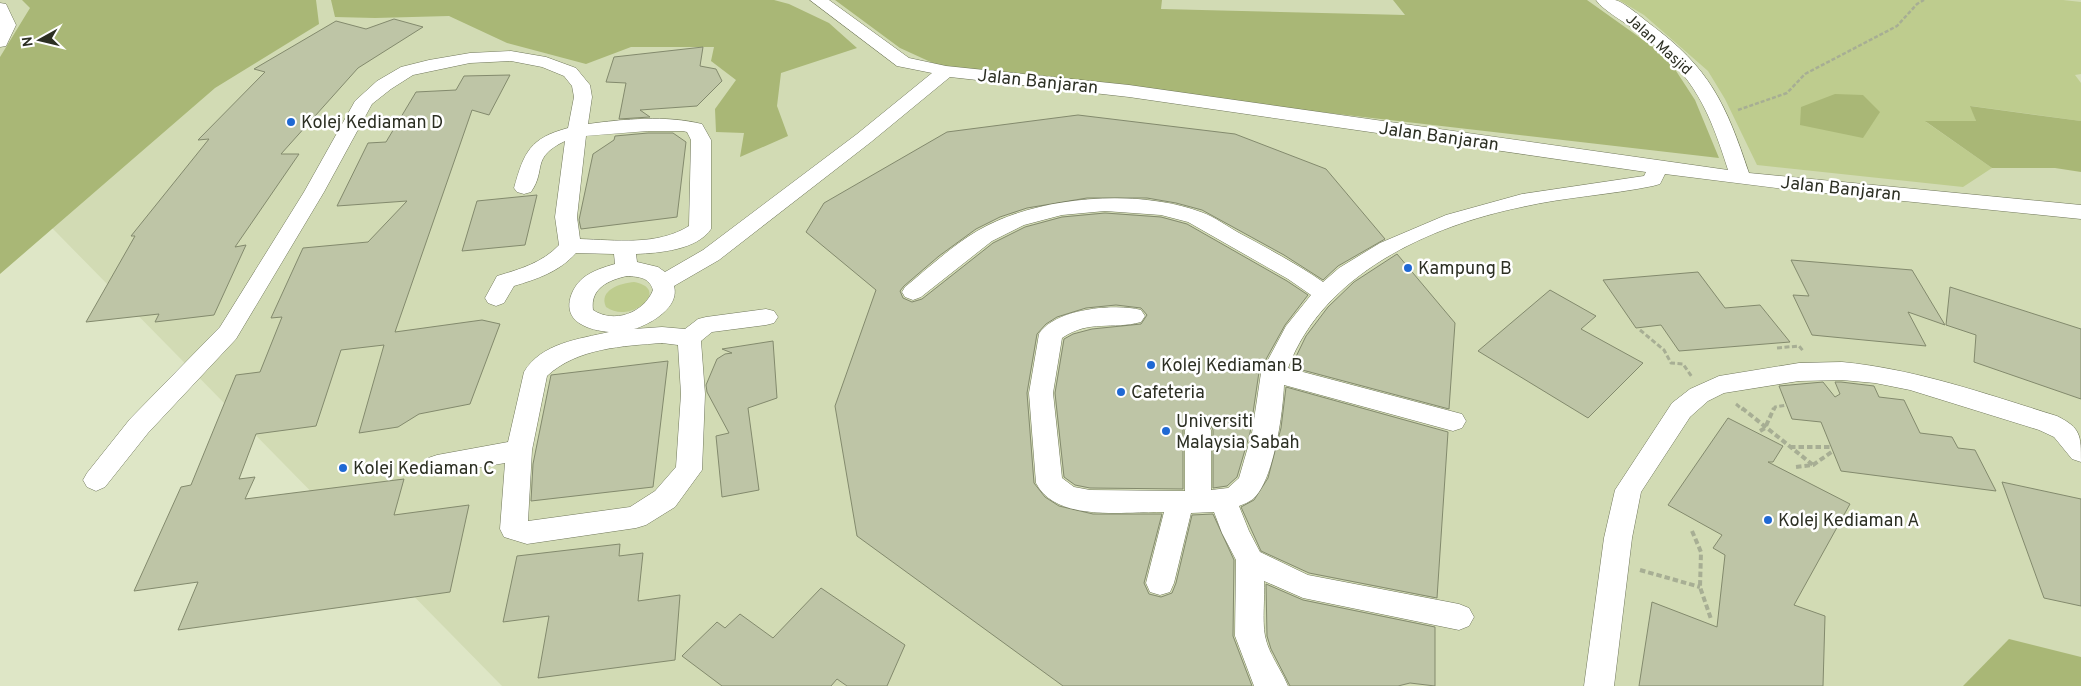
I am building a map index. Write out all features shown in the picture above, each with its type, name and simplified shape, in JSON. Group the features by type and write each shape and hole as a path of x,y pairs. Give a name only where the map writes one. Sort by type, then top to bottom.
{"street":[{"name":"Jalan Banjaran","path":"818,0 903,62 946,71 1129,91 1657,168 2081,212"},
{"name":"Jalan Masjid","path":"1604,0 1626,14 1673,54 1693,74 1710,97 1718,113 1741,178"},
{"path":"0,8 8,25 0,42"},
{"path":"96,480 158,406 228,333 314,192 364,101 384,85 407,72 422,67 470,58 511,56 546,62 570,72 581,85 583,97 573,153 566,217 570,246 558,260 532,273 505,281 496,298"},
{"path":"663,283 711,255 864,138 946,71"},
{"path":"524,188 535,154 543,145 554,138 578,130 683,125 695,128 702,140 700,229 686,239 661,245 625,258 614,272 596,280 583,292 580,301 581,310 586,317 622,331 690,338 706,324 766,318"},
{"path":"1133,316 1091,316 1065,323 1051,334 1041,393 1049,483 1062,494 1099,502 1201,501 1244,491 1259,462 1271,400 1273,373 1285,344 1325,294 1345,275 1380,252 1424,230 1522,200 1653,180 1657,168"},
{"path":"913,292 984,236 1017,220 1062,208 1105,205 1162,208 1195,217 1296,274 1325,294"},
{"path":"570,246 625,258 659,277 663,283 663,296 652,311 622,331 566,351 548,361 536,372 519,450 514,529 528,533 636,518 665,500 688,470 693,394 690,338"},
{"path":"1598,686 1615,563 1628,490 1681,410 1694,398 1720,385 1799,372 1842,371 1875,374 1911,381 2048,423 2062,430 2081,452"},
{"path":"1273,373 1453,421"},
{"path":"1160,583 1201,501 1198,430"},
{"path":"437,465 519,450"},
{"path":"1201,501 1236,533 1250,560 1250,636 1265,677 1273,686"},
{"path":"1250,560 1302,586 1460,617"}],"path":[{"path":"1718,113 1748,108 1786,93 1805,74 1897,26 1917,4 1924,0"},
{"path":"1640,330 1664,350 1671,363 1683,364 1692,376 1720,385 1739,408 1813,465"},
{"path":"1760,431 1765,428 1776,407 1787,405"},
{"path":"1789,447 1832,449 1813,465 1796,467"},
{"path":"1692,531 1701,552 1700,587 1711,619"},
{"path":"1615,563 1662,578 1676,579 1700,587"}],"shaded area":[{"name":"Universiti Malaysia Sabah","path":"0,0 2081,0 2081,686 502,686 0,175"},
{"path":"1619,0 2063,0 2081,2 2081,74 2075,75 2081,83 2081,121 1971,106 1976,121 1926,122 1992,168 1963,187 1757,165 1725,99 1708,71 1644,15"},
{"path":"634,282 645,286 649,291 648,298 644,304 626,312 606,307 605,296 612,288"}],"green space":[{"path":"22,0 316,0 319,24 215,88 0,274 0,57 30,8"},
{"path":"331,0 774,0 789,4 829,23 857,48 781,73 777,106 788,136 740,157 744,133 716,132 715,109 736,80 711,61 714,47 631,47 586,64 507,43 449,16 335,17"},
{"path":"835,0 1162,0 1161,9 1405,15 1393,0 1587,0 1667,57 1695,100 1719,158 946,69 900,48"},
{"path":"1835,94 1863,95 1880,112 1863,138 1800,125 1801,107"},
{"path":"1970,106 2081,121 2081,172 2055,168 1992,168 1925,121 1976,121"},
{"path":"2009,639 2081,657 2081,686 1963,686"}],"building":[{"path":"394,19 423,27 358,68 281,154 299,154 235,247 246,245 214,315 155,322 159,314 86,322 135,236 131,236 209,139 198,140 265,72 254,69 336,21 366,29"},
{"path":"703,47 700,66 716,69 722,81 697,106 640,110 650,117 619,119 626,83 606,82 614,57"},
{"path":"510,75 489,115 472,110 395,332 482,320 500,324 470,404 419,414 398,427 359,433 384,345 341,350 316,426 256,434 239,479 255,477 245,499 404,479 394,515 469,505 450,592 178,630 198,582 134,591 181,487 191,485 236,375 260,372 282,317 271,318 303,248 368,242 407,201 337,206 368,143 386,142 416,92 456,90 464,76"},
{"name":"Kolej Kediaman B","path":"1078,115 1235,134 1326,169 1385,239 1338,266 1323,280 1284,255 1202,210 1147,198 1087,198 1027,208 1000,217 976,229 939,256 900,291 903,298 912,302 922,299 993,243 1025,227 1062,217 1105,213 1161,217 1187,224 1308,295 1285,325 1259,372 1250,433 1237,477 1227,486 1213,488 1213,430 1209,422 1199,418 1188,421 1183,430 1183,489 1090,488 1075,485 1064,477 1055,393 1064,339 1073,334 1092,329 1141,324 1147,315 1141,308 1116,305 1086,308 1057,317 1046,324 1037,334 1027,393 1034,483 1045,497 1059,506 1093,514 1162,514 1144,583 1149,594 1161,597 1172,593 1192,515 1213,514 1234,560 1233,636 1252,686 1063,686 857,536 835,406 876,290 806,232 824,203 947,132"},
{"path":"673,133 686,142 677,217 581,229 579,220 593,154 614,140 615,136"},
{"path":"537,195 525,245 462,251 477,201"},
{"path":"1397,254 1455,323 1449,409 1291,367 1306,336 1328,307 1354,282"},
{"path":"1791,260 1912,270 1945,325 1908,312 1926,346 1812,335 1793,295 1809,296"},
{"path":"1698,272 1725,308 1760,305 1790,342 1679,351 1661,325 1636,328 1603,280"},
{"path":"1950,287 2081,329 2081,399 1974,362 1976,335 1946,325"},
{"path":"1550,290 1596,316 1581,329 1643,363 1588,418 1478,351"},
{"path":"773,341 777,398 748,408 759,490 722,497 716,436 729,433 707,392 706,385 717,359 725,354 732,353 722,349"},
{"path":"668,361 653,487 531,501 533,464 551,375"},
{"path":"1823,382 1835,397 1840,394 1835,382 1841,382 1874,386 1879,397 1904,400 1920,433 1952,437 1958,448 1975,450 1996,491 1841,471 1821,422 1792,419 1779,386"},
{"path":"1286,387 1448,432 1437,598 1309,573 1261,551 1241,507 1254,500 1268,478 1281,428"},
{"path":"1728,418 1783,446 1773,462 1768,462 1850,504 1794,605 1825,616 1823,686 1639,686 1652,602 1717,627 1725,555 1713,548 1722,535 1668,505"},
{"path":"2002,482 2081,499 2081,606 2044,598"},
{"path":"620,544 619,556 643,553 638,601 680,595 675,660 538,678 549,616 503,622 517,556"},
{"path":"1266,584 1303,600 1435,627 1435,686 1410,683 1398,686 1290,686 1271,649 1267,636"},
{"path":"821,588 905,645 887,686 847,686 837,679 831,686 722,686 682,656 717,622 725,628 740,614 773,638"}],"place":[{"name":"Kolej Kediaman D","path":"291,122"},
{"name":"Kampung B","path":"1408,268"},
{"name":"Kolej Kediaman B","path":"1151,365"},
{"name":"Cafeteria","path":"1121,392"},
{"name":"Universiti Malaysia Sabah","path":"1166,431"},
{"name":"Kolej Kediaman C","path":"343,468"},
{"name":"Kolej Kediaman A","path":"1768,520"}]}
